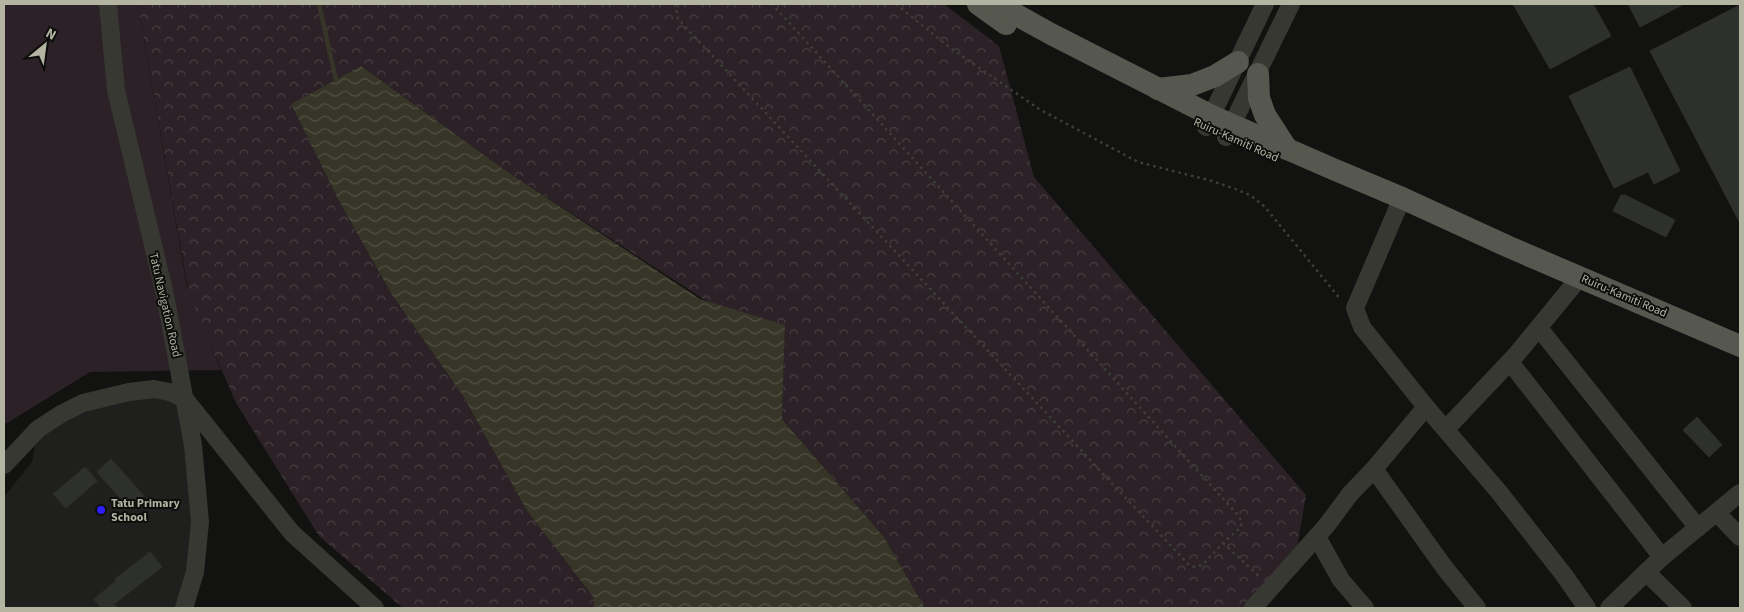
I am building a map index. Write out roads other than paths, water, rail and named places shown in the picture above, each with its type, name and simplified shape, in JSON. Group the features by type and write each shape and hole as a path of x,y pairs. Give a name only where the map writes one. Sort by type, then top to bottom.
{"main road":[{"name":"Ruiru-Kamiti Road","path":"978,4 1004,23 1062,57 1209,121 1296,166 1400,202"},
{"name":"Ruiru-Kamiti Road","path":"997,4 1050,34 1158,89 1209,121"},
{"path":"1158,89 1192,85 1215,76 1243,52"},
{"path":"1262,64 1259,98 1265,115 1287,148"},
{"name":"Ruiru-Kamiti Road","path":"1229,131 1287,148 1400,202 1740,346"}],"street":[{"name":"Tatu Navigation Road","path":"108,4 116,90 165,295 193,445 200,522 195,572 184,608"},
{"path":"1209,121 1265,4"},
{"path":"1229,131 1290,4"},
{"path":"1262,64 1276,57 1302,4"},
{"path":"1243,52 1262,64"},
{"path":"1400,202 1355,308 1362,327 1426,407 1499,492 1564,575 1587,608"},
{"path":"1446,429 1510,362 1580,277"},
{"path":"1538,328 1698,528"},
{"path":"1510,362 1662,557"},
{"path":"4,465 38,429 83,403 129,392 154,389 170,392 185,399 292,533 375,608"},
{"path":"1253,608 1317,536 1350,494 1374,469 1426,407"},
{"path":"1374,469 1444,567 1477,608"},
{"path":"1609,608 1662,557 1740,494"},
{"path":"1716,513 1740,537"},
{"path":"1317,536 1341,580 1365,608"},
{"path":"1646,572 1683,608"}],"water":[{"path":"361,66 505,170 700,299 785,325 782,419 884,537 925,608 594,608 594,598 527,511 463,396 392,295 339,201 291,104"}],"waterway":[{"path":"319,4 336,80"}],"place":[{"name":"Tatu Primary School","path":"101,510"}]}
